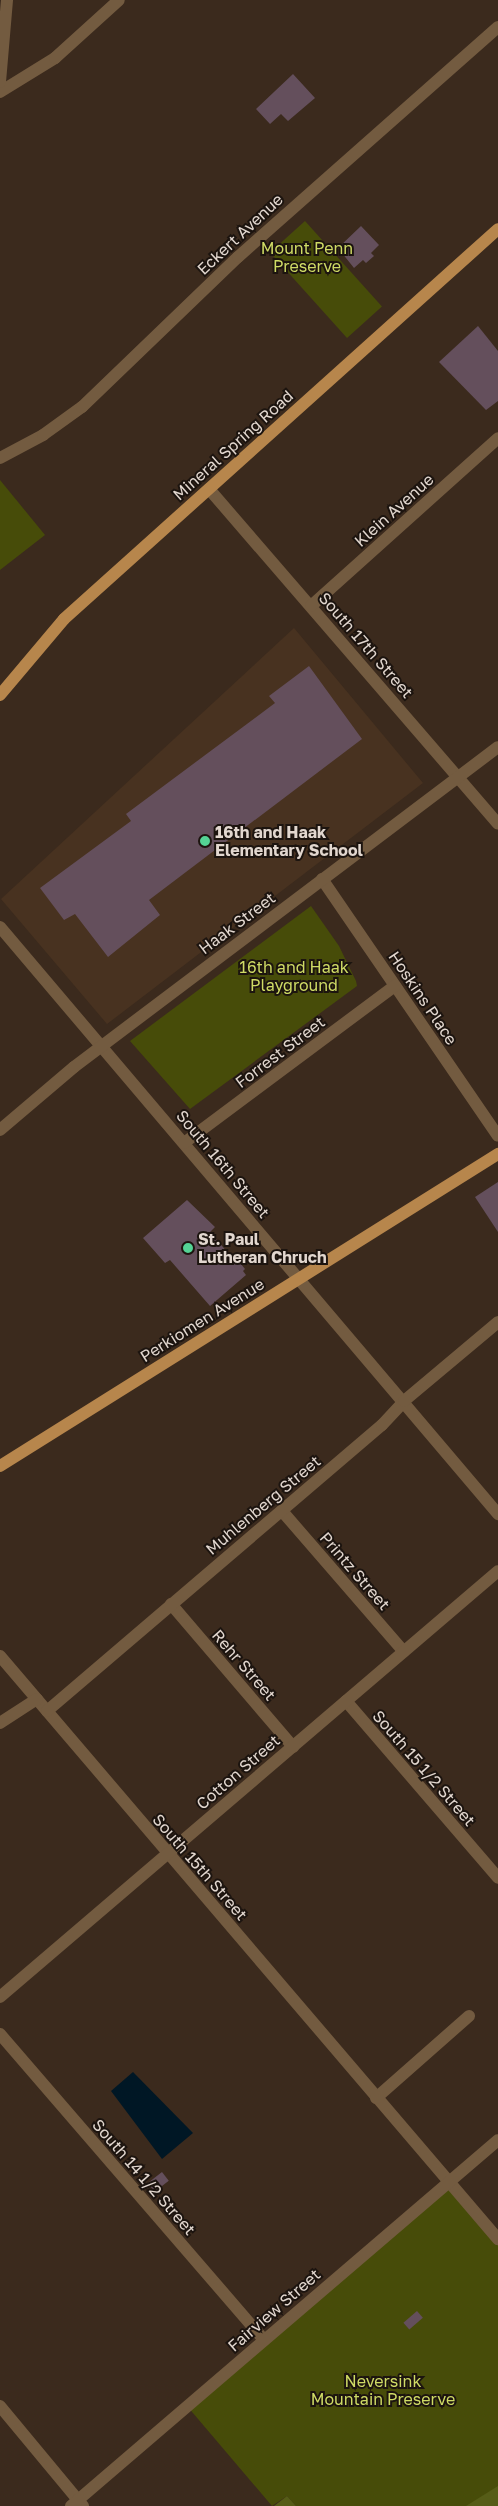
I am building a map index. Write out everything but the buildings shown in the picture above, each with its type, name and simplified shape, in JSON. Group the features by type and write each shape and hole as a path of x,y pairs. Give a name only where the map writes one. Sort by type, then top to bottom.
{"main road":[{"name":"Mineral Spring Road","path":"0,695 64,619 498,228"},
{"name":"Perkiomen Avenue","path":"0,1466 498,1154"}],"street":[{"path":"0,82 6,0"},
{"path":"0,92 55,58 119,0"},
{"name":"Eckert Avenue","path":"0,458 43,435 82,407 246,250 498,27"},
{"name":"Klein Avenue","path":"311,606 498,438"},
{"name":"South 17th Street","path":"209,489 498,824"},
{"name":"Haak Street","path":"0,1130 101,1046 498,747"},
{"name":"Hoskins Place","path":"322,879 498,1136"},
{"name":"South 16th Street","path":"0,927 498,1514"},
{"name":"Forrest Street","path":"184,1143 395,986"},
{"name":"Muhlenberg Street","path":"47,1711 170,1604 382,1425 404,1401 498,1322"},
{"name":"Printz Street","path":"282,1511 404,1652"},
{"name":"Cotton Street","path":"0,1997 498,1571"},
{"name":"Rehr Street","path":"170,1604 293,1747"},
{"name":"South 15th Street","path":"0,1656 167,1854 498,2239"},
{"path":"0,1723 37,1699"},
{"name":"South 15 1/2 Street","path":"346,1701 498,1878"},
{"path":"376,2098 469,2016"},
{"name":"South 14 1/2 Street","path":"0,2034 264,2340"},
{"name":"Fairview Street","path":"78,2504 264,2340 498,2140"},
{"path":"0,2406 78,2504"}],"shaded area":[{"name":"16th and Haak Elementary School","path":"294,628 423,783 107,1024 1,899"}],"green space":[{"name":"Mount Penn Preserve","path":"305,221 382,306 347,338 270,252"},
{"path":"0,480 45,535 0,570"},
{"name":"16th and Haak Playground","path":"311,906 339,946 357,986 190,1109 130,1041"},
{"name":"Neversink Mountain Preserve","path":"449,2182 498,2239 498,2506 296,2506 287,2496 272,2506 187,2406"},
{"path":"498,2486 498,2506 466,2506"},
{"path":"287,2496 296,2506 274,2506"}],"water":[{"path":"133,2072 193,2133 162,2159 111,2091"}],"place":[{"name":"16th and Haak Elementary School","path":"205,841"},
{"name":"St. Paul Lutheran Chruch","path":"188,1248"}]}
